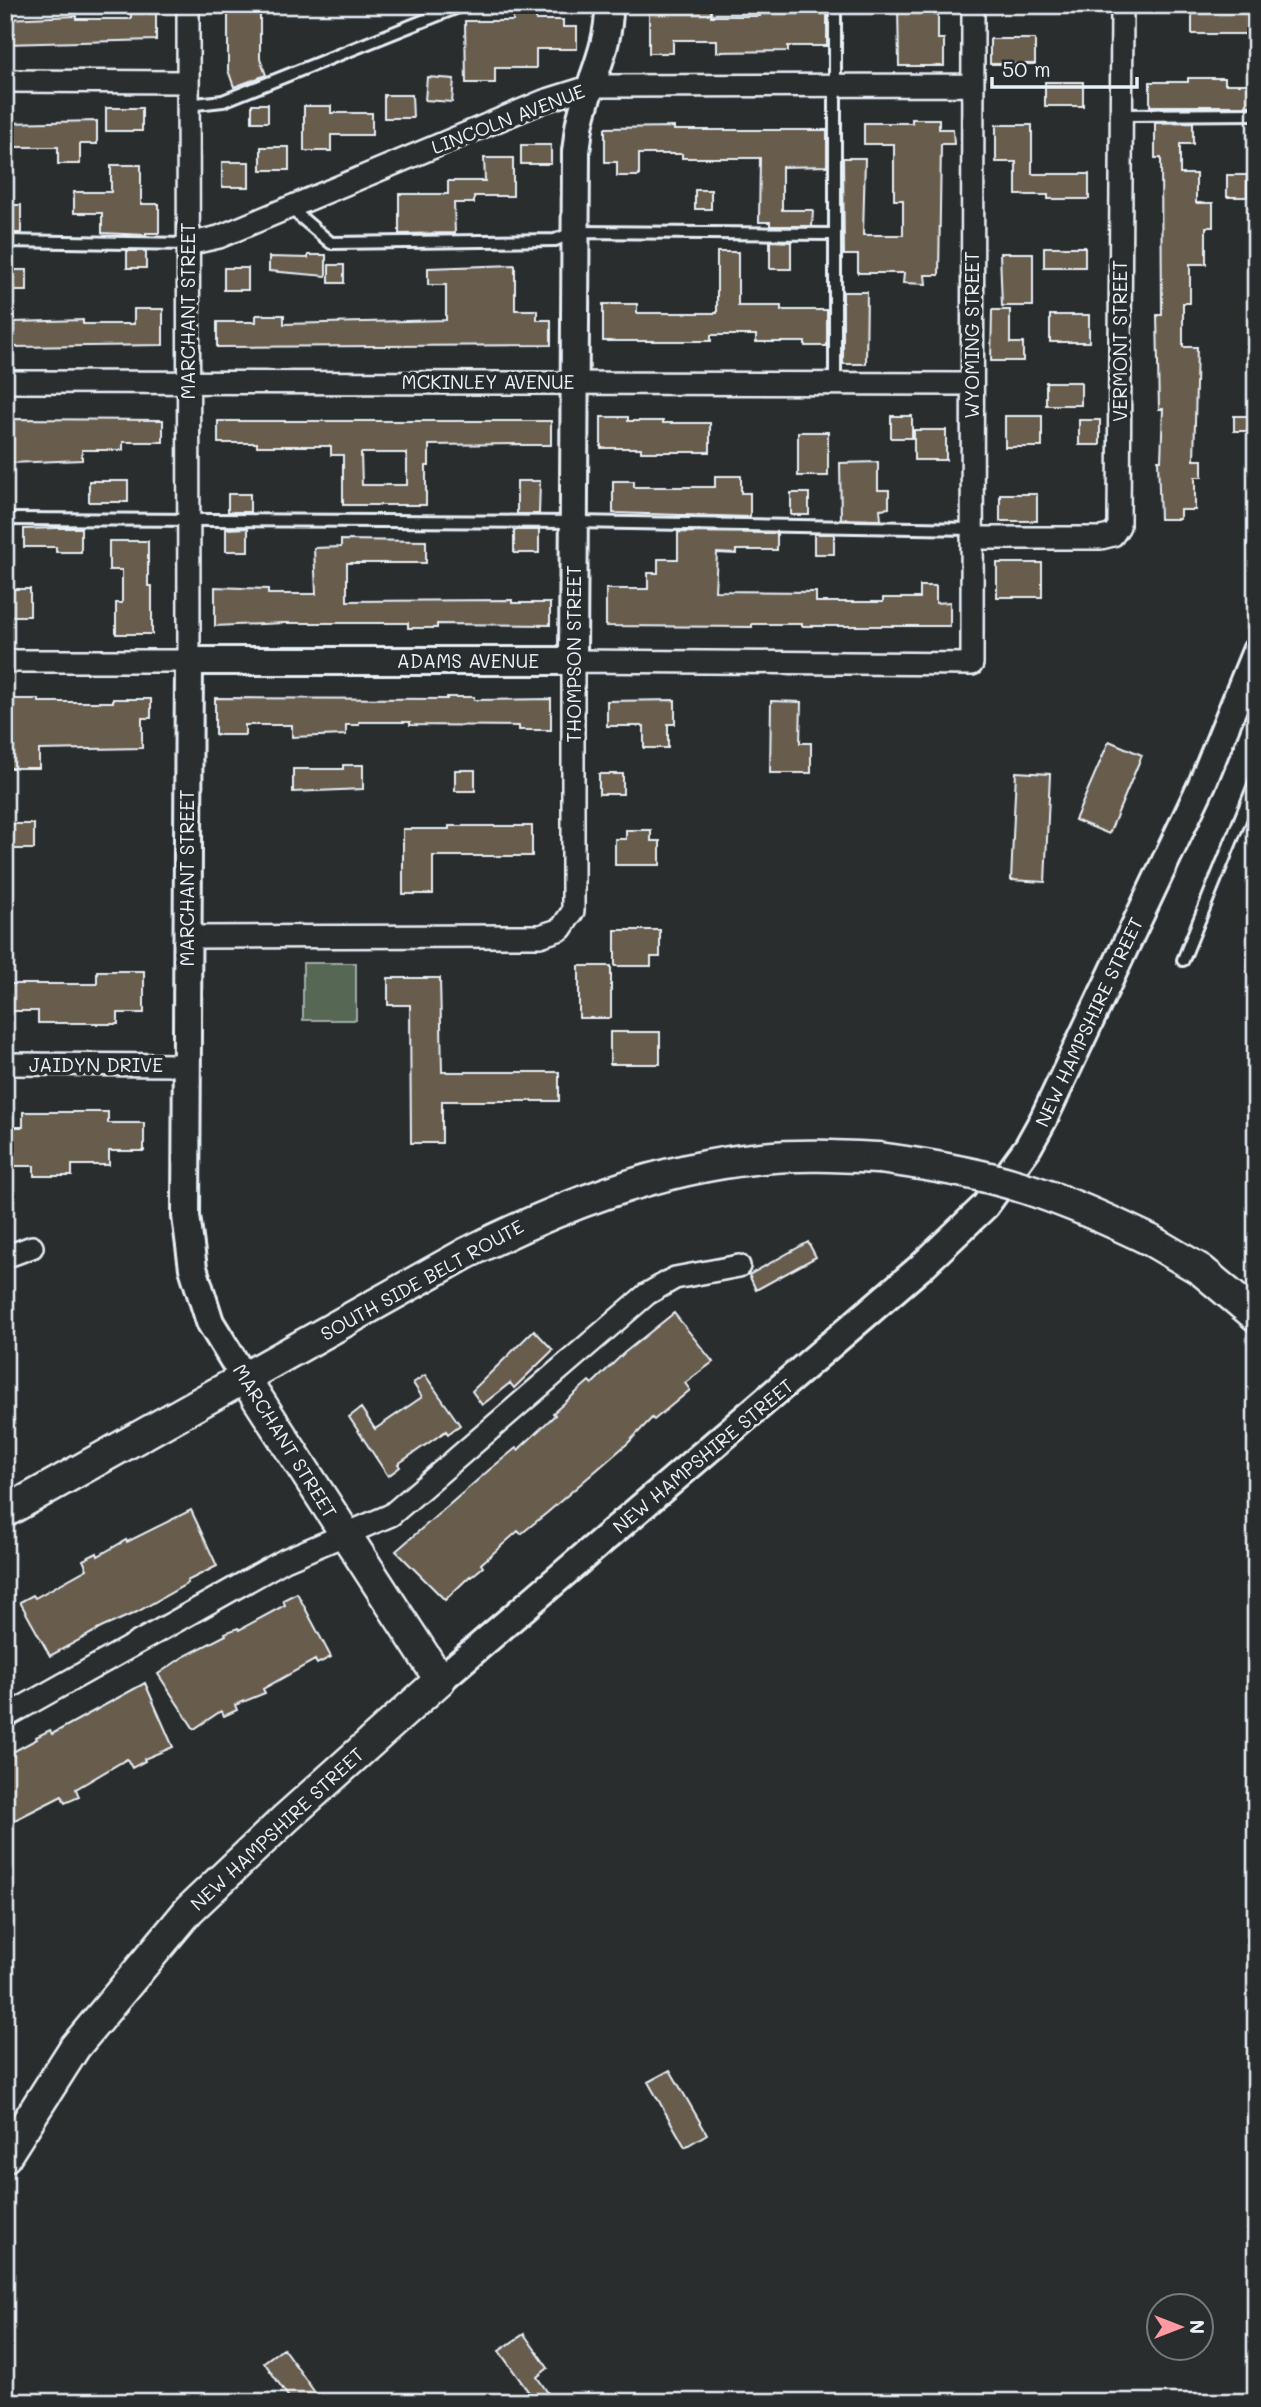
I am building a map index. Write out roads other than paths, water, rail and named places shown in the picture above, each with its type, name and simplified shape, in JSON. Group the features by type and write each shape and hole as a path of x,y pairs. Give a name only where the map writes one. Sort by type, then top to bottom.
{"main road":[{"name":"SOUTH SIDE BELT ROUTE","path":"5,1512 465,1254 530,1221 607,1192 697,1168 761,1158 822,1155 878,1158 991,1178 1098,1215 1150,1240 1200,1270 1251,1312"},
{"name":"MARCHANT STREET","path":"244,1379 440,1680"},
{"name":"NEW HAMPSHIRE STREET","path":"5,2157 75,2046 189,1910 285,1819 440,1680"}],"street":[{"name":"MARCHANT STREET","path":"188,5 186,1216 193,1268 210,1322 244,1379"},
{"name":"THOMPSON STREET","path":"187,937 540,936 561,929 573,911 576,151 581,117 602,56 610,19 609,5"},
{"name":"WYOMING STREET","path":"972,5 972,664"},
{"name":"VERMONT STREET","path":"972,534 1101,538 1113,535 1119,526 1122,5"},
{"path":"5,80 187,82"},
{"name":"LINCOLN AVENUE","path":"188,244 219,237 544,102 592,86 972,85"},
{"name":"MCKINLEY AVENUE","path":"5,382 972,384"},
{"name":"NEW HAMPSHIRE STREET","path":"440,1680 834,1344 921,1268 985,1206 1028,1147 1043,1120 1202,784 1256,651"},
{"name":"ADAMS AVENUE","path":"5,661 972,664"},
{"name":"JAIDYN DRIVE","path":"5,1064 187,1065"},
{"path":"5,1257 32,1247"},
{"path":"5,1717 285,1560 391,1515 647,1294 675,1278 739,1266"}],"lane":[{"path":"187,105 223,101 463,5"},
{"path":"835,5 835,383"},
{"path":"1122,115 1256,114"},
{"path":"290,208 331,243 555,240 575,232 835,234"},
{"path":"5,242 188,244"},
{"path":"5,519 574,522 972,534"},
{"path":"1183,960 1256,779"}]}
